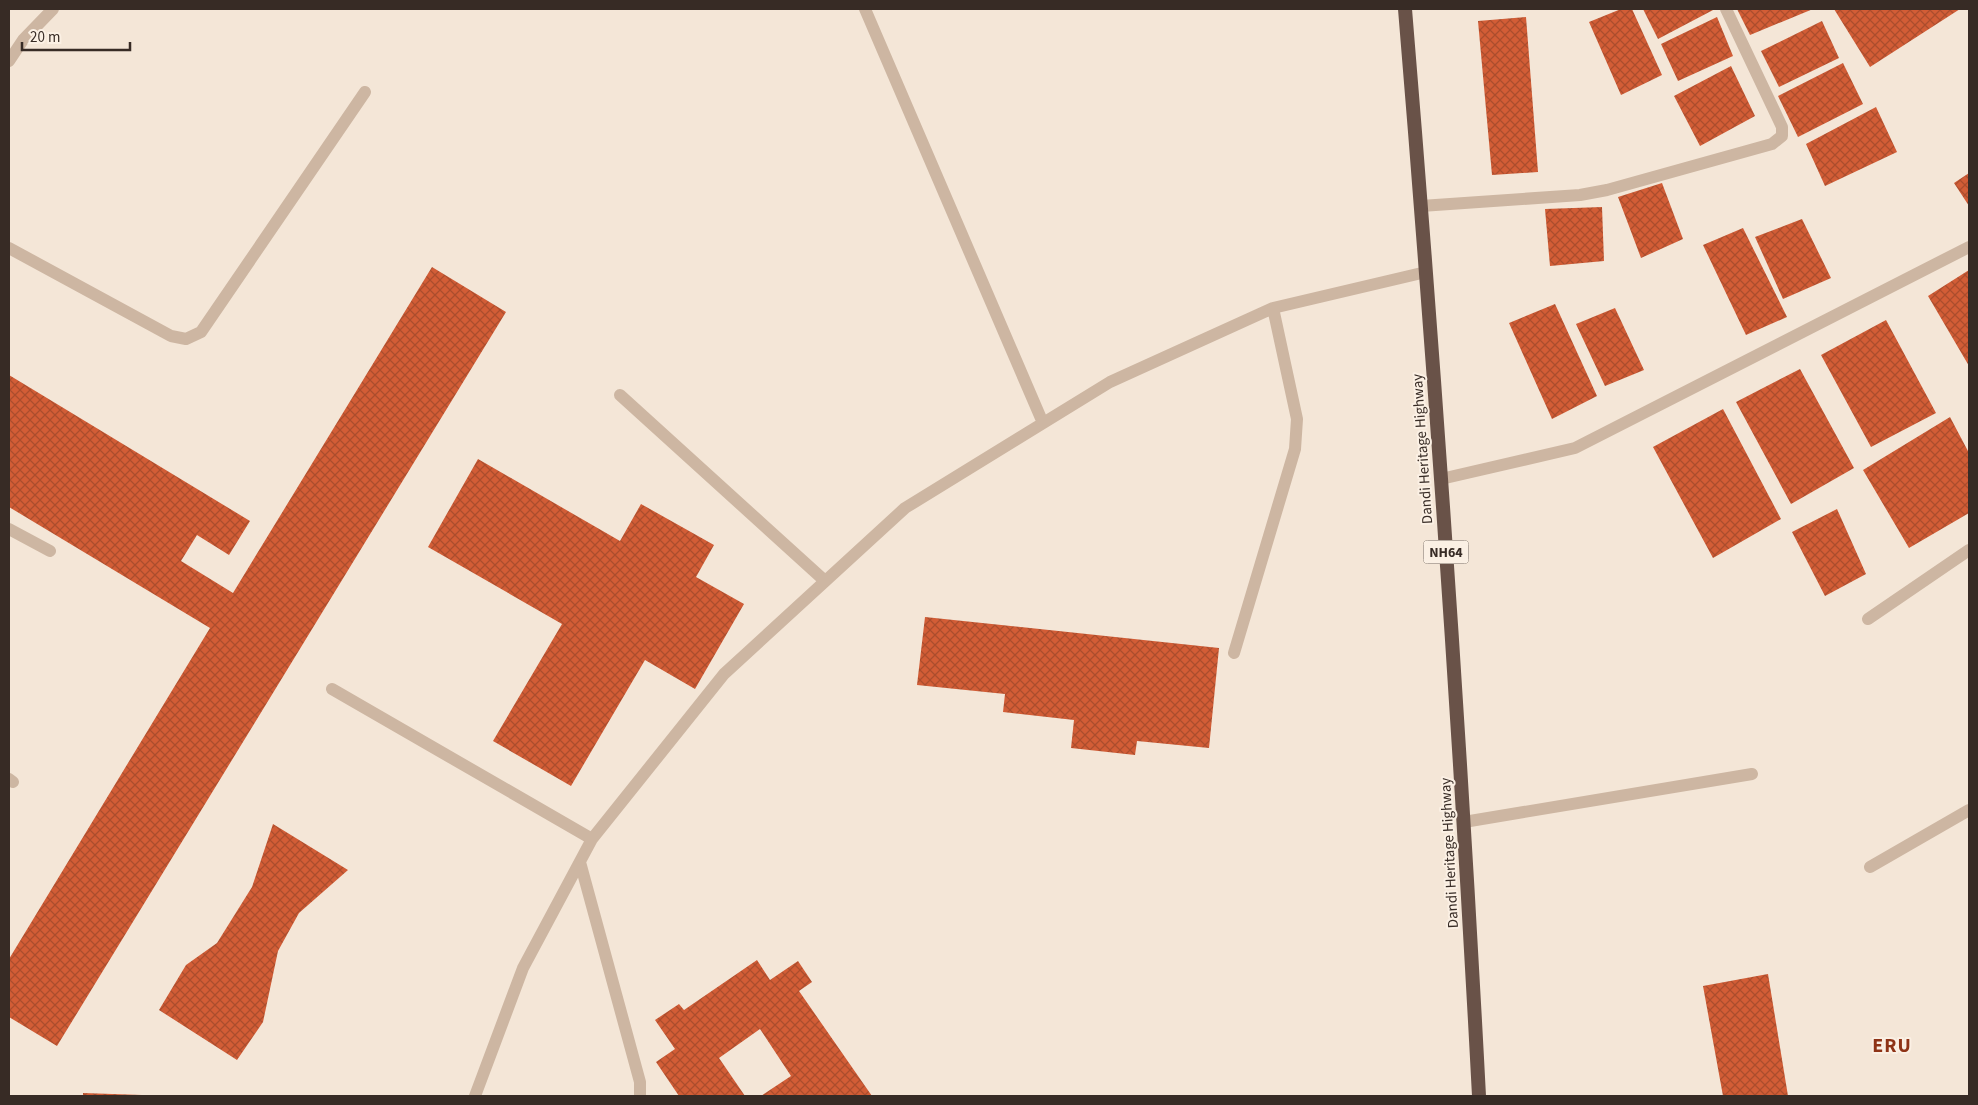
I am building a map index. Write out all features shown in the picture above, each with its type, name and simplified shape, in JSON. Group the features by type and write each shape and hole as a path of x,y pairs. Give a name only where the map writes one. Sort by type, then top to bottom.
{"highway":[{"name":"Dandi Heritage Highway","path":"1405,9 1441,479 1464,822 1479,1096"}],"street":[{"path":"9,60 23,40 54,9"},
{"path":"865,9 1043,423"},
{"path":"1421,206 1580,195 1607,190 1772,144 1782,136 1782,127 1726,9"},
{"path":"9,248 171,336 186,339 201,332 365,92"},
{"path":"1441,479 1575,448 1969,247"},
{"path":"475,1096 523,968 592,839 724,674 905,508 1110,382 1274,308 1426,272"},
{"path":"1234,653 1295,449 1297,419 1274,308"},
{"path":"620,395 824,581"},
{"path":"9,529 50,551"},
{"path":"1868,619 1969,550"},
{"path":"332,689 592,839"},
{"path":"1464,822 1752,774"},
{"path":"1870,867 1969,810"},
{"path":"580,862 640,1082 640,1096"}],"building":[{"path":"1621,9 1632,9 1662,75 1621,95 1589,22"},
{"path":"1643,9 1715,9 1658,39"},
{"path":"1737,9 1813,9 1750,35"},
{"path":"1834,9 1960,9 1870,67"},
{"path":"1526,17 1538,172 1492,175 1478,21"},
{"path":"1717,17 1733,56 1678,81 1661,44"},
{"path":"1822,21 1839,58 1779,87 1761,51"},
{"path":"1843,63 1863,104 1798,137 1778,96"},
{"path":"1731,66 1755,116 1700,146 1674,96"},
{"path":"1876,107 1897,152 1825,186 1806,144"},
{"path":"1969,173 1969,206 1954,183"},
{"path":"1662,183 1683,239 1641,258 1618,197"},
{"path":"1602,207 1604,261 1550,266 1545,209"},
{"path":"1802,219 1831,278 1783,299 1755,237"},
{"path":"1743,228 1787,317 1746,335 1703,245"},
{"path":"432,267 506,312 57,1046 9,1017 9,959 210,628 9,507 9,375 250,521 229,555 197,535 181,561 233,593"},
{"path":"1969,270 1969,366 1928,296"},
{"path":"1555,304 1597,396 1552,419 1509,323"},
{"path":"1615,308 1644,370 1605,386 1576,324"},
{"path":"1886,320 1936,413 1871,447 1821,355"},
{"path":"1800,369 1854,468 1791,504 1736,402"},
{"path":"1723,409 1781,519 1713,558 1653,447"},
{"path":"1950,417 1969,453 1969,513 1909,548 1863,470"},
{"path":"478,459 620,541 641,504 714,545 696,577 744,604 695,689 645,660 571,786 493,741 562,624 428,547"},
{"path":"1837,509 1866,574 1825,596 1792,532"},
{"path":"925,617 1219,648 1209,748 1137,741 1135,755 1071,748 1074,720 1003,712 1005,694 917,685"},
{"path":"273,824 348,870 299,913 278,951 263,1022 237,1060 159,1010 186,965 217,943 252,887"},
{"path":"757,960 770,980 798,961 812,982 799,991 872,1096 761,1096 791,1076 760,1029 719,1058 745,1096 679,1096 656,1062 675,1049 655,1020 679,1004 684,1010"},
{"path":"1768,974 1788,1096 1723,1096 1703,986"},
{"path":"83,1093 142,1095 142,1096 83,1096"}],"district":[{"name":"ERU","path":"1892,1045"}]}
